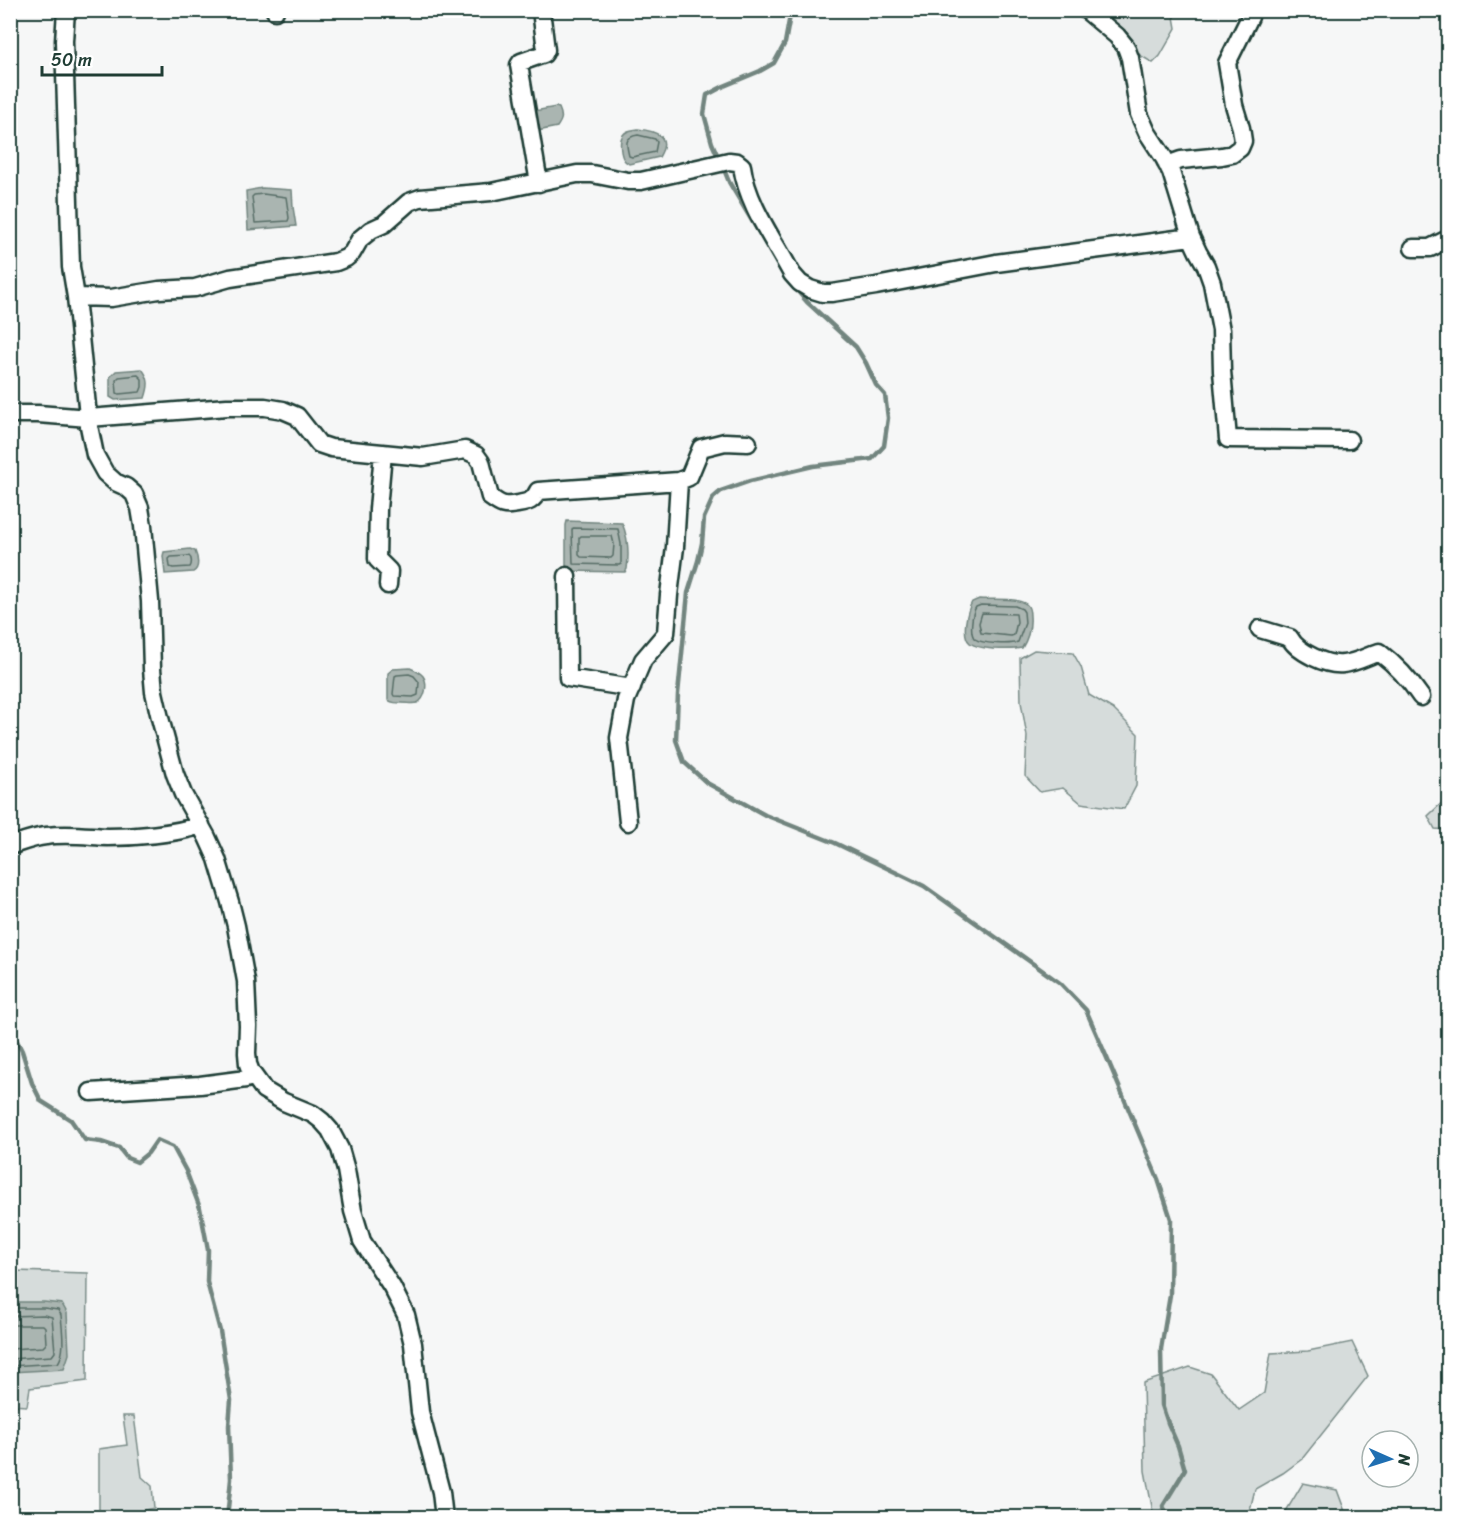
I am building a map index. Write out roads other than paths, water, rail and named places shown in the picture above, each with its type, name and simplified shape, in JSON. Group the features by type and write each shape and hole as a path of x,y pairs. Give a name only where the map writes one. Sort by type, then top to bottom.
{"street":[{"path":"66,10 64,41 71,267 88,418 95,455 105,473 134,494 140,508 150,591 154,692 175,774 217,859 230,902 246,981 248,1064 253,1076 264,1090 302,1108 322,1121 330,1130 340,1149 353,1211 362,1240 392,1287 406,1315 413,1344 420,1412 441,1492 444,1518"},
{"path":"539,183 519,65 530,58 544,54 546,50 541,10"},
{"path":"1086,10 1118,36 1126,47 1130,58 1139,114 1167,165 1191,237 1212,283 1221,330 1227,439 1349,440"},
{"path":"1167,165 1181,160 1232,154 1240,148 1243,141 1227,63 1250,16"},
{"path":"76,297 111,298 159,290 195,288 230,278 336,262 352,253 360,239 370,230 384,224 409,202 420,198 491,192 577,174 641,181 729,161 742,165 752,202 792,274 810,289 823,293 876,286 996,263 1191,237"},
{"path":"1413,248 1430,248 1449,239"},
{"path":"10,414 88,418 228,407 264,407 283,410 297,416 319,444 332,448 423,457 465,450 476,454 481,462 490,497 499,504 507,506 530,502 538,491 679,481 689,477 701,448 725,442 748,443"},
{"path":"383,453 378,509 377,559 389,571 388,585"},
{"path":"628,822 619,738 626,700 644,660 666,633 679,481"},
{"path":"567,576 568,678 632,688"},
{"path":"1260,629 1290,638 1292,643 1302,651 1338,664 1346,664 1379,652 1393,662 1408,678 1421,697"},
{"path":"10,846 46,836 125,836 185,830 201,825"},
{"path":"91,1092 200,1085 253,1076"}],"water":[{"path":"559,108 561,116 557,127 537,131 534,111"},
{"path":"629,130 651,131 660,136 663,139 663,150 659,157 629,164 622,156 621,140"},
{"path":"262,188 292,190 296,226 248,230 246,191"},
{"path":"142,369 148,383 145,398 115,400 110,397 110,377 116,371"},
{"path":"567,521 622,523 628,552 625,572 567,571"},
{"path":"190,549 195,551 197,557 198,565 193,572 165,574 164,552"},
{"path":"979,599 1016,600 1027,605 1030,611 1030,625 1022,648 993,649 978,647 970,643 965,629 968,611 972,602"},
{"path":"410,668 420,673 425,679 425,691 420,701 395,703 388,700 388,673 393,669"},
{"path":"11,1302 62,1304 67,1313 69,1354 64,1369 11,1372"}],"waterway":[{"path":"719,159 704,114 707,95 774,63 785,43 791,10"},
{"path":"723,167 729,182 758,231"},
{"path":"795,288 856,347 876,385 885,395 888,418 884,446 872,459 813,466 750,481 721,491 713,498 704,518 702,543 688,593 676,740 684,762 707,783 765,815 835,843 924,886 1060,983 1086,1010 1158,1179 1171,1219 1170,1295 1161,1349 1162,1405 1185,1470 1163,1506 1169,1518"},
{"path":"10,1027 41,1101 71,1120 85,1140 119,1148 127,1158 137,1162 148,1153 157,1140 173,1147 186,1171 200,1208 208,1250 207,1282 220,1331 231,1400 229,1426 231,1479 227,1518"}]}
